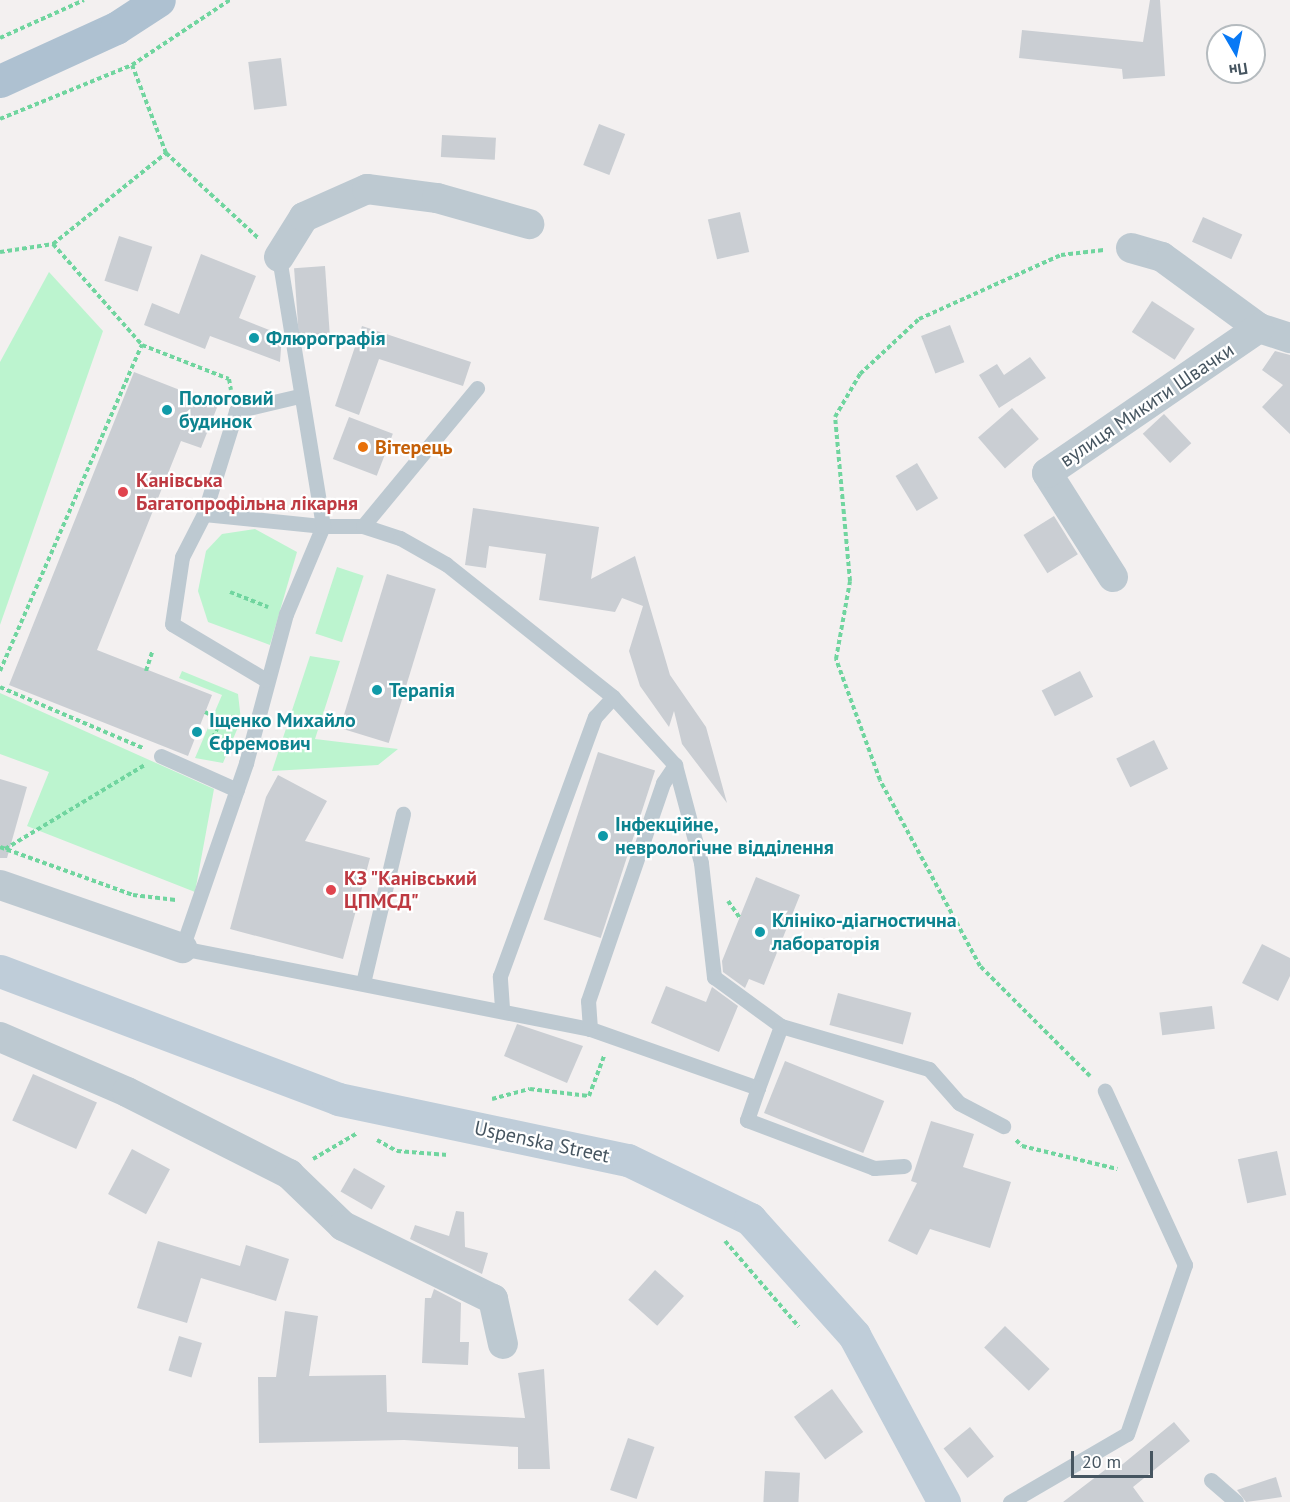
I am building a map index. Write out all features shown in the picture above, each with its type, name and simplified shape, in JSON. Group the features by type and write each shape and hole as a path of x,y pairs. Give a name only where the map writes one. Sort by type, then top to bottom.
{"main road":[{"path":"0,81 116,28 159,0"}],"street":[{"path":"279,257 304,217 367,189 437,198 530,224"},
{"path":"1131,248 1162,257 1259,328 1290,338"},
{"name":"вулиця Микити Швачки","path":"1113,577 1047,473 1259,328"},
{"path":"0,885 182,948"},
{"name":"Uspenska Street","path":"0,971 338,1099 628,1160 750,1220 854,1335 944,1502"},
{"path":"0,1037 127,1092 289,1174 343,1226 492,1299 503,1344"}],"lane":[{"path":"279,257 299,396 322,526 286,614 237,790 182,948 502,1008 590,1029 758,1088"},
{"path":"363,526 477,388"},
{"path":"266,680 172,624 182,557 204,514 236,411 299,396"},
{"path":"204,514 322,526 363,526 400,538 446,564 613,697 675,765 701,862 714,977 781,1026 929,1070 959,1104 1003,1126"},
{"path":"502,1008 500,976 595,717 613,697"},
{"path":"161,756 237,790"},
{"path":"590,1029 588,1001 663,783 675,765"},
{"path":"363,983 403,814"},
{"path":"781,1026 747,1120 874,1168 904,1166"},
{"path":"1010,1502 1126,1434 1185,1265 1105,1091"},
{"path":"1211,1480 1236,1502"}],"path":[{"path":"0,38 84,0"},
{"path":"0,120 132,65 230,0"},
{"path":"132,65 166,153 279,257"},
{"path":"0,252 53,244 166,153"},
{"path":"53,244 142,345 229,379 236,411"},
{"path":"1105,1091 980,966 880,780 836,659 850,581 835,417 860,374 919,319 1061,255 1131,248"},
{"path":"0,671 142,345"},
{"path":"230,592 286,614"},
{"path":"146,671 152,652"},
{"path":"0,687 161,756"},
{"path":"205,712 221,720 209,746"},
{"path":"5,849 161,756"},
{"path":"0,847 133,896 184,901"},
{"path":"485,1101 530,1089 589,1096 611,1036"},
{"path":"397,1151 420,1118"},
{"path":"289,1174 362,1131 359,1124"},
{"path":"1003,1126 1022,1146 1144,1176"},
{"path":"370,1136 397,1151 454,1156"},
{"path":"713,1235 799,1327"}],"green space":[{"path":"49,272 103,331 0,625 0,362"},
{"path":"255,529 297,552 270,645 208,622 198,591 206,551 222,534"},
{"path":"337,567 364,576 342,642 315,634"},
{"path":"310,656 340,661 315,739 398,749 378,765 272,771"},
{"path":"182,671 238,694 241,720 223,763 195,758 222,695 179,678"},
{"path":"0,693 214,789 195,892 27,826 49,772 0,754"}],"building":[{"path":"1150,0 1160,0 1165,76 1123,79 1122,69 1019,58 1022,30 1143,42"},
{"path":"281,58 287,106 254,110 248,62"},
{"path":"599,124 625,134 609,175 583,165"},
{"path":"442,135 496,138 495,160 441,157"},
{"path":"740,212 749,252 717,259 708,219"},
{"path":"1203,217 1242,234 1231,259 1192,242"},
{"path":"119,236 152,247 138,292 104,281"},
{"path":"201,254 256,276 239,318 282,335 280,362 210,336 205,349 144,325 152,303 179,314"},
{"path":"325,266 330,337 299,339 294,268"},
{"path":"1152,301 1195,329 1175,360 1132,332"},
{"path":"950,325 964,362 935,373 921,336"},
{"path":"362,326 471,362 463,386 379,359 359,415 335,406"},
{"path":"1275,351 1290,355 1290,434 1262,407 1283,385 1262,370"},
{"path":"1030,357 1046,378 999,408 979,375 997,364 1004,375"},
{"path":"134,372 218,405 201,448 181,441 97,650 212,695 188,756 9,685"},
{"path":"1012,408 1039,439 1005,468 978,438"},
{"path":"1164,414 1191,443 1170,463 1143,434"},
{"name":"Вітерець","path":"349,417 393,434 377,476 333,459"},
{"path":"917,463 938,498 917,511 896,476"},
{"path":"473,508 599,527 591,579 635,556 670,675 706,727 727,803 682,744 674,711 669,727 640,686 629,651 643,606 622,598 615,612 539,600 546,554 489,546 486,568 465,565"},
{"path":"1054,516 1078,554 1047,573 1023,535"},
{"name":"Терапія","path":"387,574 436,589 389,743 340,728"},
{"path":"1080,671 1093,697 1055,716 1042,691"},
{"path":"1154,740 1168,769 1130,787 1116,758"},
{"name":"Інфекційне, неврологічне відділення","path":"598,752 655,771 601,938 544,919"},
{"name":"КЗ \"Канівський ЦПМСД\"","path":"278,775 327,801 305,841 370,858 343,959 230,929 266,797"},
{"path":"0,779 27,787 7,858 0,858"},
{"name":"Клініко-діагностична лабораторія","path":"756,877 800,895 764,985 749,979 745,988 723,972 722,961"},
{"path":"1262,944 1290,958 1290,976 1278,1001 1242,983"},
{"path":"666,986 706,1002 712,987 738,1006 719,1052 651,1023"},
{"path":"838,993 911,1013 903,1045 829,1025"},
{"path":"1212,1006 1215,1029 1162,1035 1159,1012"},
{"path":"517,1024 583,1046 567,1083 504,1056"},
{"path":"785,1061 884,1101 863,1153 764,1113"},
{"path":"33,1074 97,1102 76,1149 12,1121"},
{"path":"931,1121 974,1134 963,1167 1011,1182 990,1248 930,1229 917,1255 888,1241 917,1183 911,1181"},
{"path":"132,1149 170,1169 146,1214 108,1194"},
{"path":"1277,1151 1286,1195 1247,1203 1238,1159"},
{"path":"354,1168 385,1186 372,1209 340,1191"},
{"path":"456,1211 464,1212 465,1247 488,1253 482,1274 410,1239 415,1225 449,1236"},
{"path":"158,1241 240,1266 246,1245 289,1259 276,1301 201,1278 187,1323 137,1308"},
{"path":"655,1270 684,1296 657,1326 628,1300"},
{"path":"434,1289 461,1303 460,1342 469,1342 468,1365 422,1363 425,1298 431,1298"},
{"path":"285,1311 318,1316 309,1376 386,1375 387,1412 525,1418 518,1373 544,1369 550,1469 518,1469 518,1447 404,1440 259,1443 258,1377 276,1377"},
{"path":"1005,1326 1050,1369 1029,1391 984,1348"},
{"path":"179,1336 202,1343 191,1377 168,1370"},
{"path":"832,1389 863,1432 825,1460 794,1417"},
{"path":"1174,1422 1190,1441 1133,1487 1144,1502 1063,1502 1114,1463 1118,1468"},
{"path":"970,1427 994,1457 967,1478 944,1448"},
{"path":"628,1438 654,1447 637,1499 610,1490"},
{"path":"765,1471 800,1473 798,1502 763,1502"},
{"path":"1276,1477 1282,1497 1246,1502 1237,1490"}],"place":[{"name":"Флюрографія","path":"254,338"},
{"name":"Пологовий будинок","path":"167,410"},
{"name":"Вітерець","path":"363,447"},
{"name":"Канівська Багатопрофільна лікарня","path":"123,492"},
{"name":"Терапія","path":"377,690"},
{"name":"Іщенко Михайло Єфремович","path":"197,732"},
{"name":"Інфекційне, неврологічне відділення","path":"603,836"},
{"name":"КЗ \"Канівський ЦПМСД\"","path":"331,890"},
{"name":"Клініко-діагностична лабораторія","path":"760,932"}]}
